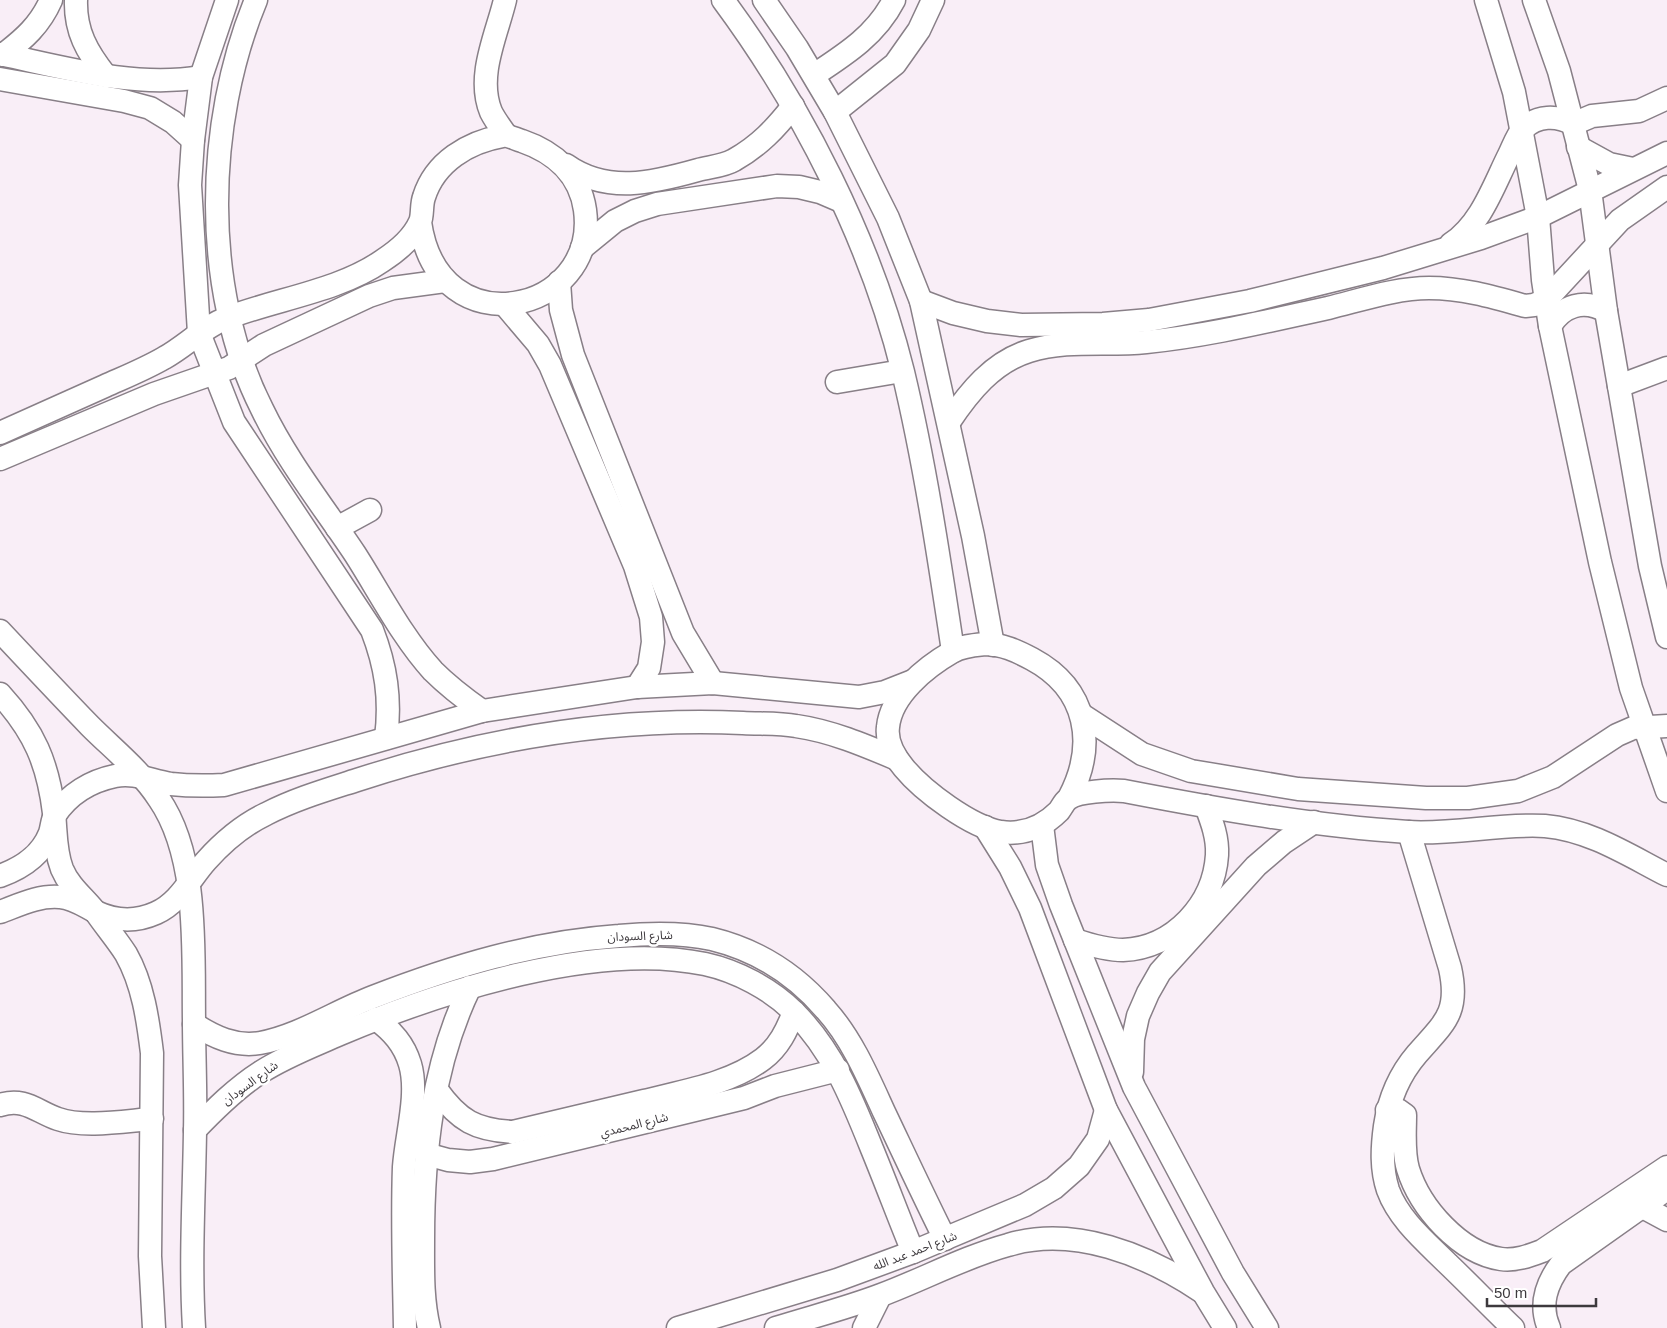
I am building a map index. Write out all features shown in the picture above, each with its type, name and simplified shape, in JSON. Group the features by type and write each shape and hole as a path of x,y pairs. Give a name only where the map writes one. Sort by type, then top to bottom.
{"street":[{"path":"2,55 32,33 44,16 51,0"},
{"path":"76,0 76,15 80,36 91,56 106,76"},
{"path":"227,0 202,77 192,140 191,203 199,333 234,422 372,630 384,665 388,694 386,738"},
{"path":"256,0 230,79 222,126 218,174 218,222 229,317 242,359 260,407 284,452 337,528 413,645 433,670 456,692 482,711"},
{"path":"505,0 490,49 487,86 491,111 506,135"},
{"path":"723,0 770,67 793,106 841,201 884,307 902,371 916,435 953,651"},
{"path":"764,0 814,75 835,112 888,218 921,301 973,536 993,644"},
{"path":"814,75 866,38 888,11 894,0"},
{"path":"835,112 895,64 919,30 933,0"},
{"path":"1486,0 1514,92 1538,217 1550,326 1600,562 1622,656 1667,791"},
{"path":"1534,0 1559,71 1590,190 1618,386 1650,566 1667,637"},
{"path":"2,55 106,76 151,82 202,77"},
{"path":"0,79 124,101 150,108 173,122 192,140"},
{"path":"1438,250 1458,239 1472,224 1521,130 1542,118 1558,118 1572,124 1592,116 1639,111 1667,98"},
{"path":"559,160 572,174 580,191 585,210 586,229 582,248 572,266 559,282 543,294 504,305 482,302 462,294 444,280 432,264 423,244 420,222 424,198 434,176 451,157 472,145 506,135 540,147 581,175 604,182 627,184 679,176 732,161 766,137 793,106"},
{"path":"1578,147 1609,164 1633,170"},
{"path":"921,301 953,313 987,321 1021,325 1103,324 1149,320 1250,301 1383,268 1538,217 1667,153"},
{"path":"582,248 615,221 635,211 657,204 777,186 799,187 820,192 841,201"},
{"path":"949,422 969,392 996,368 1028,352 1063,343 1146,342 1256,324 1394,293 1427,288 1460,290 1525,306 1534,306 1546,300 1620,220 1667,187"},
{"path":"855,232 888,218"},
{"path":"0,433 158,362 182,347 199,333 229,317 280,303 355,275 380,263 401,247 420,222"},
{"path":"0,459 154,394 214,374 280,337 369,296 393,288 444,280"},
{"path":"559,282 561,310 573,355 684,633 713,683"},
{"path":"504,305 538,344 550,365 638,575 651,617 653,642 649,668 636,687"},
{"path":"1550,326 1560,313 1575,306 1591,305 1606,311"},
{"path":"1618,386 1667,368"},
{"path":"837,382 902,371"},
{"path":"337,528 370,510"},
{"path":"0,632 141,775 160,799 174,825 184,853 188,883 194,1024 195,1130 192,1252 194,1328"},
{"path":"993,644 1018,652 1039,663 1056,677 1071,695 1082,714 1085,749 1082,766 1069,798 1042,825 1014,833 1000,832 970,820 923,786 897,760 889,745 887,728 891,712 899,698 915,680 953,651 975,645 993,644"},
{"path":"0,876 16,870 31,860 42,848 50,832 54,816 71,796 92,782 116,775 141,775 168,783 196,786 224,785 482,711 636,687 713,683 859,697 885,692 915,680"},
{"path":"0,694 19,715 38,746 50,780 56,843 62,869 76,892 95,911 126,955 140,990 148,1022 152,1053 150,1256 154,1328"},
{"path":"1082,714 1142,754 1191,771 1298,789 1426,798 1468,798 1518,791 1553,777 1617,735 1633,728 1667,726"},
{"path":"0,912 43,897 62,897 79,902 115,919 144,917 158,913 176,900 188,883 222,844 242,828 266,814 309,795 386,770 491,743 636,724 709,721 796,726 830,734 897,760"},
{"path":"1069,798 1106,790 1124,791 1206,806 1314,822 1409,832 1525,827 1559,828 1598,839 1667,875"},
{"path":"1074,940 1099,948 1124,950 1140,947 1170,935 1189,920 1204,901 1214,878 1217,854 1216,838 1206,806"},
{"path":"1134,1087 1131,1063 1133,1039 1144,1000 1160,972 1256,866 1284,842 1314,822"},
{"path":"1042,825 1047,865 1074,940 1134,1087 1233,1272 1267,1328"},
{"path":"986,827 1010,867 1030,908 1106,1110 1203,1292 1225,1328"},
{"path":"1409,832 1450,968 1454,988 1453,1004 1444,1022 1408,1064 1397,1083 1387,1110 1382,1165 1388,1191 1402,1216 1513,1328"},
{"name":"شارع السودان","path":"194,1024 214,1036 228,1041 258,1043 281,1037 389,991 467,963 505,953 573,940 645,934 677,934 712,939 745,950 776,966 804,986 828,1011 862,1065 944,1239"},
{"name":"شارع السودان","path":"195,1130 236,1090 284,1058 376,1019 470,987 577,964 642,958 674,959 707,964 738,975 768,991 794,1012 818,1040 838,1070 913,1252"},
{"path":"429,1328 423,1287 426,1154 448,1037 470,987"},
{"name":"شارع المحمدي","path":"437,1090 450,1109 469,1123 490,1131 513,1132 690,1089 749,1068 764,1058 777,1045 787,1029 794,1012"},
{"path":"376,1019 391,1031 403,1047 410,1065 412,1084 404,1166 405,1328"},
{"name":"شارع المحمدي","path":"426,1154 448,1160 470,1162 516,1155 744,1098 775,1086 838,1070"},
{"path":"0,1105 16,1102 26,1103 59,1119 74,1123 152,1119"},
{"name":"شارع احمد عبد الله","path":"678,1328 766,1303 913,1252 1025,1205 1054,1188 1079,1166 1098,1139 1106,1110"},
{"path":"1387,1110 1398,1110 1405,1115 1404,1144 1408,1169 1418,1192 1440,1221 1466,1245 1483,1255 1503,1259 1523,1258 1542,1251 1667,1168"},
{"path":"1549,1328 1544,1306 1546,1290 1552,1276 1561,1264 1667,1189"},
{"path":"1641,1206 1667,1220"},
{"path":"776,1328 880,1296 986,1251 1010,1244 1035,1240 1071,1240 1107,1246 1173,1272 1203,1292"},
{"path":"864,1328 880,1296"}]}
